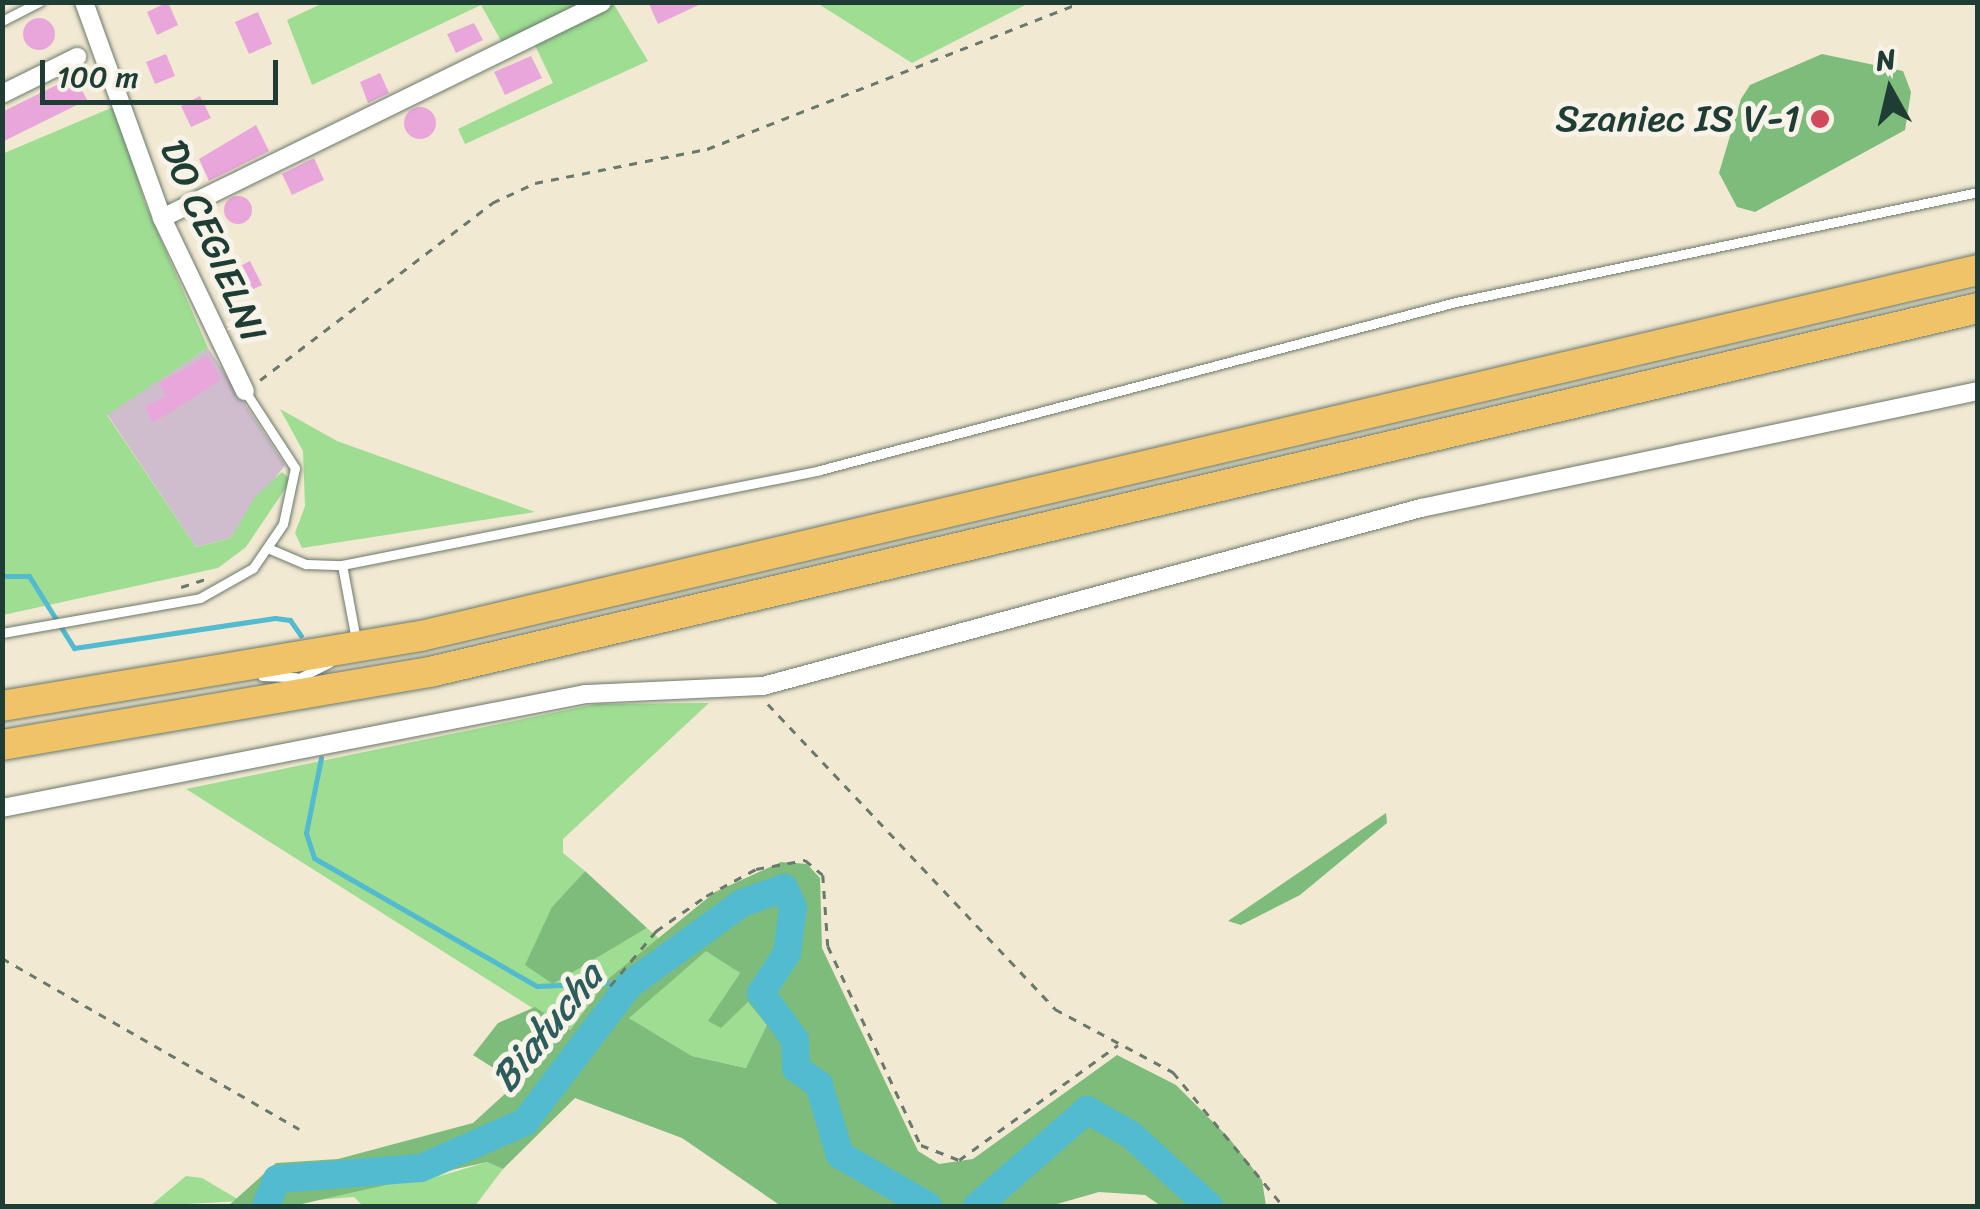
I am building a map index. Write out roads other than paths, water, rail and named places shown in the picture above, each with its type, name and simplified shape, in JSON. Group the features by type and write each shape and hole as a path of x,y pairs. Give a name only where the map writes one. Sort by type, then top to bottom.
{"highway":[{"path":"2,706 209,676 358,649 1978,270"},
{"path":"2,745 214,713 394,679 1978,308"}],"street":[{"path":"162,218 602,2"},
{"name":"DO CEGIELNI","path":"92,5 162,218 244,391"},
{"path":"2,94 78,57"},
{"path":"2,808 585,694 764,686 1421,508 1978,391"}],"lane":[{"path":"2,20 39,2"},
{"path":"270,549 306,564 342,564 820,470 1456,302 1978,192"},
{"path":"2,633 211,594 270,549 294,462 244,391"},
{"path":"214,713 358,649 342,564"},
{"path":"209,676 394,679"}],"waterway":[{"path":"2,576 29,576 74,648 275,618 290,620 301,636"},
{"path":"321,758 306,833 314,858 537,986 633,982"},
{"name":"Białucha","path":"266,1206 277,1179 421,1168 525,1122 629,985 742,903 784,888 793,907 787,953 761,993 795,1040 796,1068 819,1085 840,1155 928,1206"},
{"name":"Białucha","path":"977,1206 1087,1110 1130,1134 1209,1206"}],"place":[{"name":"Szaniec IS V-1","path":"1820,119"}]}
